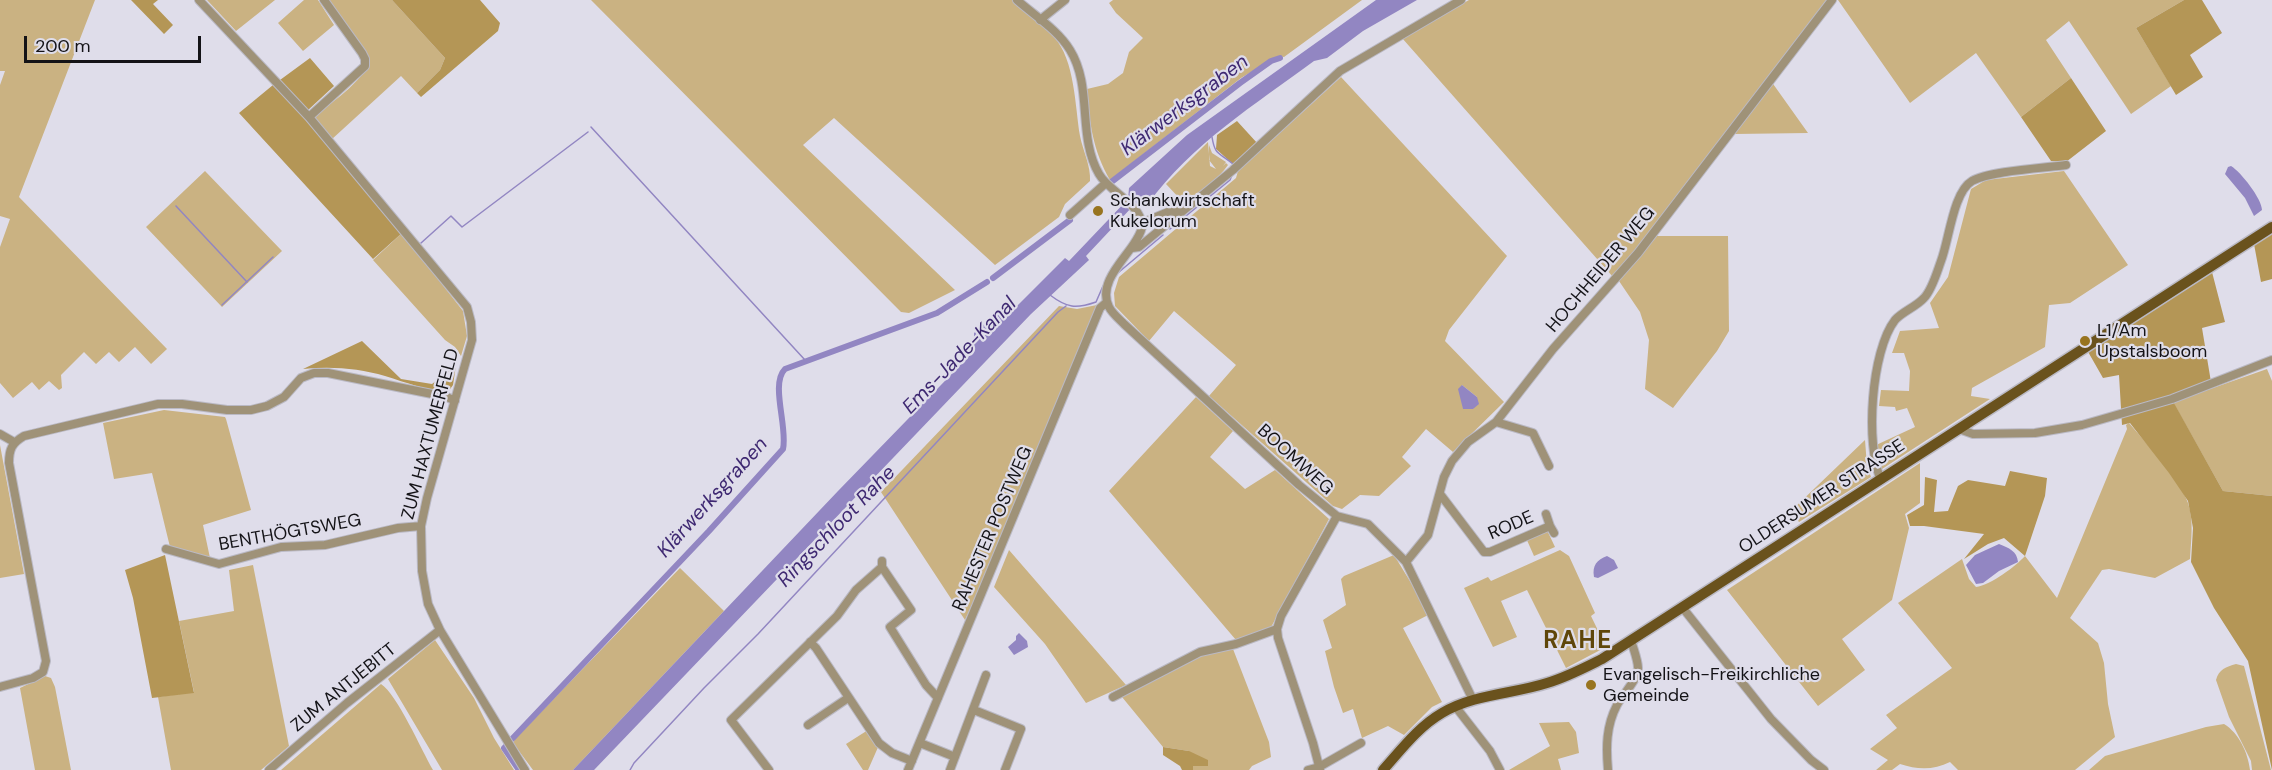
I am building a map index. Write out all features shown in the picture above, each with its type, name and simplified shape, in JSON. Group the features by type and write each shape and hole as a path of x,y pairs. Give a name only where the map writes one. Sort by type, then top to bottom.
{"main road":[{"name":"OLDERSUMER STRASSE","path":"1383,770 1415,734 1436,716 1473,700 1546,683 1573,674 1881,480 2272,227"}],"street":[{"name":"ZUM HAXTUMERFELD","path":"199,0 309,117 467,307 472,340 421,526 422,571 428,604 440,630 525,770"},
{"path":"309,117 365,66 362,53 324,0"},
{"path":"1017,0 1057,33 1071,51 1078,69 1091,156 1099,174 1136,210 1142,223 1142,231 1116,268 1108,284 1107,302"},
{"path":"1040,20 1065,0"},
{"path":"1132,248 1139,248 1233,170 1340,71 1461,0"},
{"name":"HOCHHEIDER WEG","path":"1406,562 1428,535 1444,477 1452,461 1468,442 1496,422 1552,349 1638,253 1832,0"},
{"path":"1881,480 1871,440 1873,396 1881,353 1887,334 1896,320 1927,295 1943,258 1960,195 1971,181 1988,176 2066,165"},
{"path":"1070,215 1106,183"},
{"path":"1142,223 1174,209 1188,208"},
{"name":"BOOMWEG","path":"1107,302 1109,308 1124,324 1299,485 1337,516 1368,524 1406,562 1473,700"},
{"name":"RAHESTER POSTWEG","path":"908,770 1100,308 1107,302"},
{"path":"1959,429 1973,434 2035,434 2082,425 2172,399 2272,360"},
{"path":"0,687 33,678 43,672 46,662 9,462 9,451 14,442 24,436 158,404 251,410 267,406 284,397 301,378 314,373 328,373 447,397 454,401"},
{"path":"1496,422 1533,433 1549,466"},
{"path":"0,434 14,442"},
{"name":"RODE","path":"1440,494 1484,552 1490,552 1550,526"},
{"name":"RODE","path":"1546,514 1554,533"},
{"path":"1319,768 1313,742 1280,647 1277,629 1281,616 1337,516"},
{"name":"BENTHÖGTSWEG","path":"166,549 219,564 280,547 325,544 398,528 421,526"},
{"path":"769,770 730,720 837,615 856,590 882,564 911,610 890,627 926,685 938,698"},
{"path":"1682,607 1771,719 1810,760 1824,770"},
{"path":"1113,697 1200,652 1236,644 1277,629"},
{"name":"ZUM ANTJEBITT","path":"269,770 347,703 440,630"},
{"path":"1608,770 1606,743 1609,726 1617,705 1634,679 1638,668 1630,640"},
{"path":"810,642 879,743 892,753 912,761"},
{"path":"950,770 986,675"},
{"path":"808,725 848,698"},
{"path":"1455,706 1490,751 1500,770"},
{"path":"974,710 1021,729 1005,770"},
{"path":"920,743 955,757"},
{"path":"1308,770 1319,768 1362,743"}],"shaded area":[{"path":"0,0 95,0 19,197 167,349 151,364 135,347 119,362 109,352 96,364 84,352 61,375 62,388 59,390 49,381 39,390 32,382 13,398 0,383 0,247 10,219 0,216 0,85 5,71 0,71"},
{"path":"131,0 158,0 153,4 173,25 164,34"},
{"path":"207,0 275,0 236,31"},
{"path":"304,0 318,0 334,25 303,51 278,23"},
{"path":"328,0 392,0 445,58 440,70 417,93 401,76 331,140 312,118 353,84 366,68 369,60"},
{"path":"392,0 480,0 500,23 498,31 421,97 417,93 440,70 445,58"},
{"path":"591,0 1012,0 1054,37 1066,58 1073,84 1080,136 1090,181 1065,204 1059,217 995,265 834,118 803,145 955,290 909,313 901,312"},
{"path":"1113,0 1362,0 1284,57 1278,56 1241,78 1110,180 1093,136 1087,89 1108,84 1123,73 1129,52 1143,38 1116,13 1109,3"},
{"path":"1376,0 1417,0 1363,31 1327,58 1314,61 1204,144 1165,182 1148,204 1133,206 1086,256 1089,260 1031,314 594,770 573,770 974,351 974,333 1006,305 1013,310 1065,258 1069,261 1128,199 1129,188 1187,135"},
{"path":"1469,0 1829,0 1635,253 1613,277 1402,38"},
{"path":"1838,0 2184,0 2136,28 2171,86 2131,114 2069,21 2046,40 2071,78 2021,117 1976,53 1910,103"},
{"path":"2184,0 2202,0 2222,33 2190,55 2203,77 2176,95 2136,28"},
{"path":"310,58 334,86 307,111 280,80"},
{"path":"1341,77 1507,256 1449,330 1445,341 1504,402 1453,452 1426,429 1402,457 1411,466 1379,496 1360,495 1342,509 1333,506 1209,396 1236,365 1174,311 1149,341 1115,306 1114,293 1119,277 1236,178 1238,171","holes":["1462,385 1477,397 1473,409 1463,409"]},
{"path":"2071,78 2106,131 2066,162 2051,161 2021,117"},
{"path":"1771,81 1808,133 1734,134"},
{"path":"273,85 281,91 402,233 373,259 239,113"},
{"path":"1237,121 1258,144 1234,165 1216,149 1217,135"},
{"path":"1208,142 1209,154 1209,145 1212,153 1226,162 1223,166 1226,163 1228,165 1199,193 1187,201 1181,200 1166,184"},
{"path":"2231,166 2259,199 2262,210 2254,216 2245,198 2225,174"},
{"path":"205,171 282,251 222,307 146,227"},
{"path":"2064,171 2128,265 2070,303 2049,305 2045,347 1972,388 1971,396 1990,399 1882,469 1874,446 1915,427 1907,408 1896,411 1895,407 1879,406 1881,390 1909,391 1910,371 1904,353 1892,353 1900,331 1939,328 1930,303 1948,277 1971,189 1986,180"},
{"path":"2272,232 2272,279 2261,282 2254,244"},
{"path":"402,233 463,311 467,336 461,356 373,260"},
{"path":"1657,236 1728,236 1729,331 1717,351 1673,408 1645,389 1649,340 1640,312 1619,281"},
{"path":"2212,272 2225,322 2202,328 2212,388 2174,403 2223,491 2272,496 2272,770 2248,661 2214,608 2191,562 2193,528 2188,501 2130,423 2122,425 2119,375 2103,378 2087,350"},
{"path":"1097,305 985,577 965,620 881,492 1059,306 1077,309"},
{"path":"362,341 401,379 432,384 456,365 453,385 448,392 424,388 355,369 303,369"},
{"path":"2267,369 2272,381 2272,496 2223,491 2173,402"},
{"path":"1462,385 1477,397 1479,404 1473,409 1463,409 1458,389"},
{"path":"1196,397 1233,431 1210,457 1245,489 1275,470 1329,519 1269,631 1236,640 1109,491"},
{"path":"164,410 225,417 226,419 251,510 203,525 210,558 170,547 152,473 114,479 103,423"},
{"path":"2129,423 2178,484 2188,503 2192,524 2190,559 2155,578 2109,569 2102,570 2070,618 2098,643 2104,663 2108,704 2115,737 2075,770 1958,770 1950,762 1932,768 1900,764 1892,770 1876,770 1888,760 1870,749 1897,728 1886,715 1952,668 1898,603 1962,559 1969,579 1976,587 1996,579 2025,556 2057,598 2127,429 2126,425"},
{"path":"1865,440 1867,466 1871,477 1799,522 1791,511"},
{"path":"0,445 24,574 0,578"},
{"path":"1920,463 1920,503 1905,514 1909,528 1892,600 1842,639 1865,670 1818,706 1727,590"},
{"path":"2010,471 2047,478 2045,496 2025,556 2004,538 1988,544 1964,559 1984,534 1910,526 1907,515 1924,505 1925,477 1937,480 1934,512 1948,511 1958,486 1968,480 2005,486"},
{"path":"1546,528 1555,547 1534,556 1526,538"},
{"path":"1999,544 2014,553 2018,562 1999,571 1983,583 1976,584 1966,565 1975,555"},
{"path":"1009,550 1126,685 1086,703 1045,644 994,587"},
{"path":"1560,550 1569,556 1595,613 1591,616 1606,647 1566,668 1527,590 1501,601 1517,637 1493,647 1464,588 1488,577 1491,581"},
{"path":"165,555 194,693 152,698 133,598 125,570"},
{"path":"1394,555 1430,614 1403,628 1442,702 1432,707 1404,735 1388,726 1362,738 1353,709 1343,713 1334,687 1325,651 1332,648 1323,620 1346,605 1341,579 1344,576"},
{"path":"1607,556 1614,560 1618,568 1598,578 1594,577 1596,564"},
{"path":"253,565 289,746 261,770 171,770 158,697 194,692 179,621 234,611 229,570"},
{"path":"680,568 724,611 573,770 533,770 513,743 515,739"},
{"path":"1019,633 1027,641 1028,647 1014,655 1008,647 1016,640"},
{"path":"435,640 474,698 494,738 514,770 442,770 388,679"},
{"path":"1233,649 1269,742 1271,757 1252,766 1249,770 1193,770 1189,751 1163,747 1122,697 1209,651"},
{"path":"2236,664 2244,666 2271,770 2252,770 2251,761 2229,717 2216,680 2223,669"},
{"path":"45,676 51,678 55,687 71,770 35,770 20,688"},
{"path":"381,684 402,711 433,770 281,770"},
{"path":"1569,722 1576,732 1579,753 1558,759 1561,770 1509,770 1550,746 1539,723"},
{"path":"2224,724 2242,744 2250,770 2089,770 2105,756"},
{"path":"868,730 879,745 868,770 863,770 846,744"},
{"path":"1163,747 1189,751 1208,760 1208,766 1193,766 1193,770 1182,770 1180,766 1163,755"}],"waterway":[{"name":"Klärwerksgraben","path":"1110,183 1240,83 1271,61 1280,58"},
{"path":"591,127 805,360"},
{"path":"421,243 451,216 462,227 588,132"},
{"path":"1212,137 1216,151 1233,164"},
{"path":"1170,229 1230,180 1232,175"},
{"path":"176,206 247,282"},
{"name":"Klärwerksgraben","path":"993,278 1070,220"},
{"path":"1119,272 1163,235"},
{"path":"222,305 273,257"},
{"name":"Klärwerksgraben","path":"512,739 709,531 783,449 779,385 785,369 937,313 987,282"},
{"path":"1050,295 1067,305 1083,306 1096,302 1103,286"},
{"name":"Ringschloot Rahe","path":"630,770 704,688 758,634 1066,306"},
{"name":"Klärwerksgraben","path":"506,746 504,748 519,770"}],"place":[{"name":"Schankwirtschaft Kukelorum","path":"1098,211"},
{"name":"L1/Am Upstalsboom","path":"2085,341"},
{"name":"Evangelisch-Freikirchliche Gemeinde","path":"1591,685"}],"district":[{"name":"RAHE","path":"1578,642"}],"water label":[{"name":"Ems-Jade-Kanal","path":"960,356"}]}
